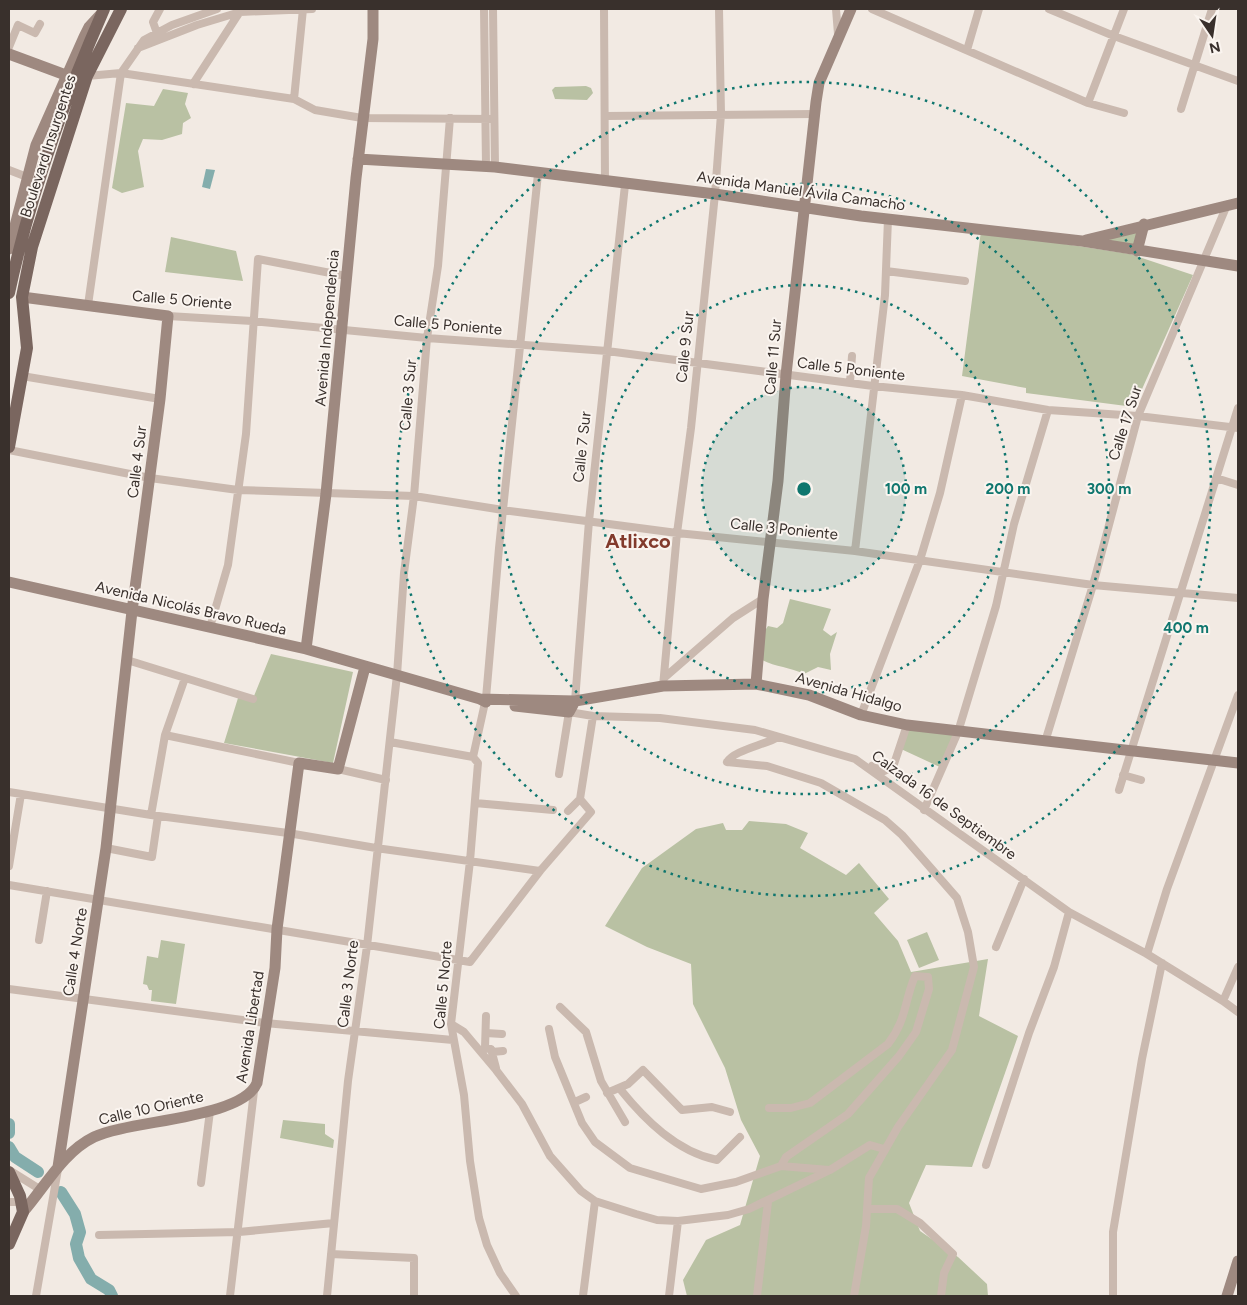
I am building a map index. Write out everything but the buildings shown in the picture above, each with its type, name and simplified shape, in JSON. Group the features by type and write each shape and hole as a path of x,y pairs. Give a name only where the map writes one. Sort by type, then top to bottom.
{"main road":[{"name":"Boulevard Insurgentes","path":"9,249 36,146 75,77 121,9"},
{"name":"Avenida Independencia","path":"306,650 326,494 362,118 373,39 373,9"},
{"path":"840,34 851,9"},
{"name":"Boulevard Insurgentes","path":"9,293 20,245 39,180 75,77 103,11"},
{"name":"Calle 11 Sur","path":"756,684 763,599 778,481 786,375 814,114 819,83 840,34"},
{"path":"9,54 75,77"},
{"name":"Boulevard Insurgentes","path":"9,449 27,348 22,297 32,247 75,77"},
{"name":"Avenida Manuel Ávila Camacho","path":"358,159 490,167 715,194 804,208 1082,241 1238,266"},
{"path":"1082,241 1144,224 1231,206"},
{"path":"1137,251 1144,224"},
{"name":"Calle 5 Oriente","path":"22,297 168,316"},
{"name":"Calle 4 Sur","path":"132,610 160,399 168,316"},
{"name":"Avenida Nicolás Bravo Rueda","path":"9,582 210,627 306,650 365,667"},
{"name":"Calle 4 Norte","path":"58,1167 106,848 132,610"},
{"path":"299,762 338,769 365,667"},
{"name":"Avenida Hidalgo","path":"365,667 484,700 569,712"},
{"name":"Avenida Hidalgo","path":"484,700 575,701 664,682 756,684 809,695 861,715 907,725 1238,763"},
{"name":"Calle 7 Sur","path":"569,712 575,701"},
{"name":"Avenida Libertad","path":"254,1091 257,1083 275,968 277,929 288,833 299,762"},
{"name":"Calle 10 Oriente","path":"18,1209 41,1190 58,1167 93,1137 210,1111 239,1101 254,1091"},
{"path":"9,1171 18,1209 9,1244"},
{"path":"9,1231 18,1209"},
{"path":"1227,1296 1238,1261"}],"street":[{"path":"158,36 153,22 160,9"},
{"path":"158,36 194,16 217,9"},
{"path":"294,99 303,9"},
{"path":"88,305 121,73 144,40 241,10 312,9"},
{"path":"484,9 490,167"},
{"path":"489,119 493,9"},
{"path":"604,9 605,182"},
{"name":"Calle 9 Sur","path":"664,682 677,533 691,428 696,364 715,194 721,114 719,9"},
{"name":"Calle 11 Sur","path":"836,9 840,34"},
{"path":"872,9 1088,103 1124,113"},
{"path":"967,50 979,9"},
{"path":"1049,9 1114,36 1238,81"},
{"path":"1088,103 1124,9"},
{"path":"1181,109 1212,9"},
{"path":"193,84 241,10"},
{"path":"9,47 18,25 36,33 40,24"},
{"path":"75,77 121,73 294,99 315,110 362,118 489,119"},
{"path":"605,116 814,114"},
{"name":"Calle 3 Sur","path":"397,675 404,573 414,496 427,338 438,266 450,118"},
{"path":"9,170 27,177"},
{"name":"Calle 5 Norte","path":"516,1296 500,1273 487,1245 480,1218 470,1161 464,1095 451,1024 475,803 478,763 473,757 484,700 538,174"},
{"name":"Calle 7 Sur","path":"575,701 589,521 625,184"},
{"name":"Calle 17 Sur","path":"1045,742 1093,585 1138,416 1204,262 1231,206"},
{"path":"855,551 886,271 888,218"},
{"path":"210,627 228,564 246,434 252,321 258,258 346,276"},
{"path":"886,271 965,281"},
{"name":"Calle 5 Oriente","path":"168,316 252,321 341,330"},
{"name":"Calle 5 Poniente","path":"341,330 607,352 873,386 962,395 1048,410 1138,416 1235,428"},
{"path":"850,382 852,356"},
{"path":"22,376 160,399"},
{"path":"861,715 920,560 940,493 962,395"},
{"path":"1119,790 1216,478 1235,428 1238,408"},
{"path":"924,810 958,732 1003,574 1014,524 1048,410"},
{"name":"Calle 3 Poniente","path":"9,449 150,478 238,490 414,496 677,533 855,551 1003,574 1180,594 1238,598"},
{"path":"1216,478 1238,485"},
{"path":"664,682 733,618 763,599"},
{"path":"127,660 253,699"},
{"name":"Calle 3 Norte","path":"327,1296 348,1081 367,946 376,848 386,780 397,675"},
{"path":"106,848 152,857 154,816 165,735 186,678"},
{"path":"1147,954 1167,889 1216,761 1238,695"},
{"path":"559,774 569,712"},
{"name":"Calzada 16 de Septiembre","path":"569,712 593,716 660,718 755,730 855,759 924,810 1070,912 1147,954 1224,1001 1238,1012"},
{"path":"568,811 580,799 593,716"},
{"path":"855,759 884,771 890,770 893,767 907,725"},
{"path":"165,735 299,762"},
{"path":"778,737 768,743 732,756 727,762 767,766 821,783 885,820 957,898 962,909 974,967 952,1050 884,1149 870,1178 868,1209 854,1296"},
{"path":"390,742 473,757"},
{"path":"338,769 386,780"},
{"path":"1124,775 1141,780"},
{"path":"9,792 154,816 288,833 376,848 540,871"},
{"path":"9,866 11,840 21,794"},
{"path":"9,885 277,929 458,962 470,962 540,871 591,812 580,799"},
{"path":"475,803 553,810"},
{"path":"996,946 1024,879"},
{"path":"39,940 47,891"},
{"path":"986,1166 1029,1033 1054,967 1070,912"},
{"path":"1113,1296 1113,1232 1142,1059 1162,963"},
{"path":"1224,1001 1238,967"},
{"path":"769,1108 791,1108 810,1103 888,1044 898,1031 905,1014 915,976 928,977 929,989 916,1032 899,1056 848,1114 786,1157 781,1166"},
{"path":"9,989 265,1023 356,1033 453,1040"},
{"path":"560,1007 586,1032 607,1094 625,1122"},
{"path":"486,1016 485,1048 491,1049 496,1070"},
{"path":"451,1024 467,1030 522,1104 550,1156 581,1191 595,1202 657,1220 728,1215 768,1202 830,1170 870,1145 884,1149"},
{"path":"549,1029 556,1057 582,1123 595,1142 630,1168 643,1174 701,1189 736,1182 781,1166 830,1170"},
{"path":"486,1033 502,1034"},
{"path":"492,1052 503,1051"},
{"path":"607,1094 620,1089 643,1070 682,1110 712,1107 730,1112"},
{"path":"620,1089 643,1117 685,1149 699,1156 718,1160 740,1137"},
{"name":"Avenida Libertad","path":"230,1296 254,1091"},
{"path":"575,1102 586,1097"},
{"path":"201,1183 210,1111"},
{"name":"Calle 4 Norte","path":"36,1296 58,1167"},
{"path":"9,1171 41,1190"},
{"path":"583,1296 595,1202"},
{"path":"757,1296 768,1202"},
{"path":"868,1209 897,1209 920,1223 953,1254 944,1273 940,1296"},
{"path":"669,1296 678,1220"},
{"path":"99,1235 238,1232 334,1223"},
{"path":"331,1254 414,1258 414,1296"}],"green space":[{"path":"586,86 591,88 593,93 587,100 555,99 552,90 555,87"},
{"path":"163,89 188,93 185,104 191,118 183,123 182,134 162,140 143,139 138,151 144,187 122,193 112,188 126,103 154,106"},
{"path":"1139,230 1134,247 1095,240"},
{"path":"981,231 1130,254 1193,275 1134,407 1026,393 1026,388 962,376"},
{"path":"171,237 236,251 243,281 165,272"},
{"path":"790,599 831,609 823,630 831,636 837,632 830,654 831,670 818,667 804,674 760,659 764,632 768,626 777,628 783,623"},
{"path":"271,654 353,672 333,763 224,743 238,698 252,701"},
{"path":"909,729 955,735 942,768 901,749"},
{"path":"749,821 786,824 808,833 800,848 846,875 859,863 889,899 874,913 898,941 911,972 988,959 979,1016 1018,1036 972,1167 926,1165 909,1203 920,1231 958,1257 987,1284 988,1296 687,1296 683,1280 706,1240 740,1225 760,1156 741,1120 725,1068 693,1004 691,964 647,947 605,926 642,868 696,829 723,823 726,830 742,830"},
{"path":"927,932 939,960 919,968 907,940"},
{"path":"161,940 185,944 176,1004 151,1001 152,990 149,990 147,985 143,984 147,956 158,958"},
{"path":"283,1120 325,1124 325,1134 334,1140 333,1148 280,1138"}],"water":[{"path":"206,169 215,170 210,189 202,187"}],"waterway":[{"path":"9,1124 9,1133"},
{"path":"9,1147 15,1157 38,1172"},
{"path":"61,1192 75,1214 80,1232 76,1244 79,1258 91,1279 109,1290 112,1296"}],"district":[{"name":"Atlixco","path":"638,541"}]}
